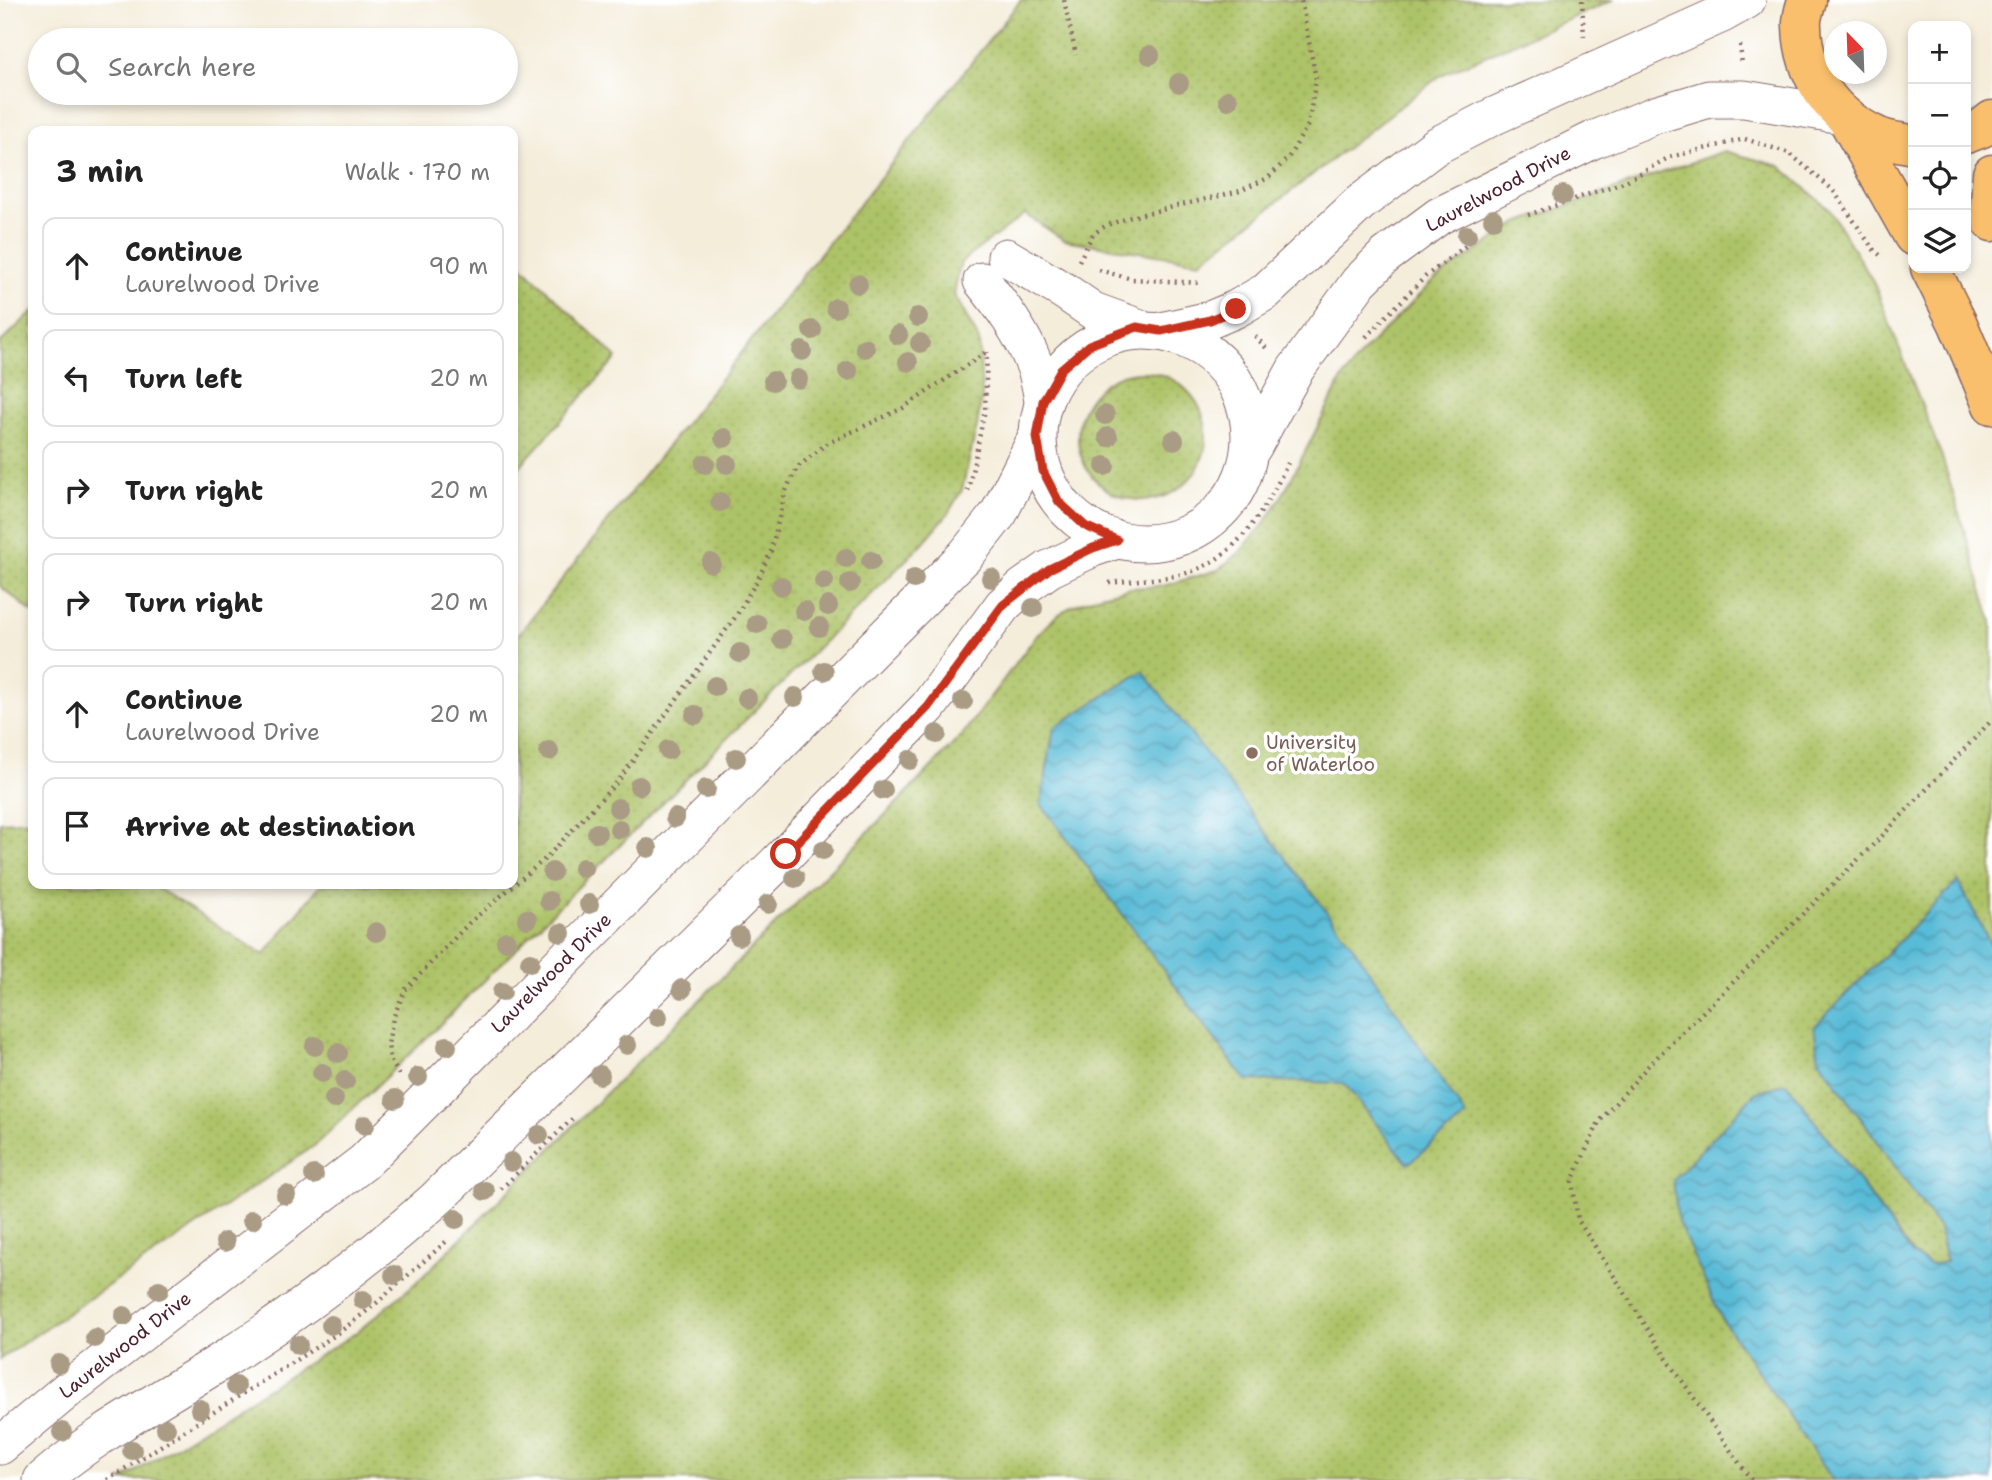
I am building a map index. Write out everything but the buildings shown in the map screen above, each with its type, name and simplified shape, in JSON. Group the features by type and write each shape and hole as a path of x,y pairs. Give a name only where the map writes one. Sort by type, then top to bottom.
{"main road":[{"path":"1807,0 1801,24 1806,58 1820,89 1844,117 1908,227"},
{"path":"1844,117 1878,137 1908,144"},
{"path":"1971,132 1992,120"},
{"path":"1992,174 1992,222"},
{"path":"1932,273 1958,324 1992,405"}],"street":[{"path":"1043,401 1035,365 1003,307 994,269 1065,291 1093,311 1149,329 1194,341 1221,362 1241,389 1253,447 1238,489 1215,517 1186,535 1152,544 1117,540 1085,526 1059,502 1043,471 1037,437 1043,401 1061,369 1089,345 1149,329 1210,320 1236,309 1265,292 1360,203 1436,146 1492,117 1722,14 1747,0"},
{"name":"Laurelwood Drive","path":"1253,447 1296,370 1359,282 1385,257 1439,216 1593,140 1655,115 1709,99 1744,99 1844,117"},
{"name":"Laurelwood Drive","path":"0,1446 72,1385 364,1162 965,556 999,513 1037,437"},
{"path":"42,1480 84,1448 314,1299 400,1231 436,1199 786,854 928,707 1003,605 1049,569 1117,540"}],"path":[{"path":"1064,0 1076,55"},
{"path":"1077,265 1093,233 1107,225 1240,191 1268,178 1288,158 1308,124 1316,79 1301,0"},
{"path":"1583,0 1584,38"},
{"path":"1735,35 1741,46 1743,75"},
{"path":"1524,216 1624,182 1670,157 1745,139 1789,153 1833,190 1873,248"},
{"path":"1358,345 1426,276 1476,237"},
{"path":"518,881 564,841 626,771 736,616 771,551 785,493 799,466 825,444 903,408 987,352 985,410 967,496"},
{"path":"1107,583 1175,576 1203,567 1230,550 1269,502 1290,459"},
{"path":"1751,1480 1669,1362 1578,1220 1573,1181 1599,1122 1648,1066 1883,835 1992,720"},
{"path":"399,1075 390,1059 388,1044 393,1018 405,990 469,923 508,889"},
{"path":"390,1085 409,1065"},
{"path":"497,1193 576,1116"},
{"path":"107,1480 337,1334 400,1283 458,1230"}],"green space":[{"path":"1021,0 1614,0 1441,75 1200,262 1064,240 1025,214 961,262 954,294 979,340 982,395 962,490 947,515 923,543 438,1027 314,1146 0,1359 0,822 28,820 28,889 159,889 264,955 317,889 518,889 518,635"},
{"path":"1724,151 1780,166 1829,209 1873,281 1942,457 1992,622 1992,947 1959,882 1819,1059 1939,1228 1946,1262 1930,1265 1913,1254 1787,1083 1755,1093 1720,1132 1722,1319 1833,1480 122,1480 357,1332 418,1281 897,803 961,736 1037,635 1056,616 1072,606 1100,595 1131,588 1163,586 1218,570 1238,554 1265,523 1286,489 1341,381 1363,352 1434,280 1518,223","holes":["1143,671 1408,1163 1344,1083 1245,1079 1041,804 1054,728"]},
{"path":"518,262 617,358 518,468"},
{"path":"28,316 28,609 0,586 0,343"},
{"path":"1142,372 1167,376 1188,390 1202,411 1206,436 1202,461 1188,482 1167,496 1142,500 1117,496 1096,482 1082,461 1078,436 1082,411 1096,390 1117,376"}],"water":[{"path":"1143,671 1352,945 1466,1116 1408,1164 1344,1083 1245,1080 1041,804 1054,728"},
{"path":"1958,881 1992,947 1992,1480 1833,1480 1722,1319 1678,1222 1673,1180 1755,1093 1787,1083 1912,1254 1930,1265 1946,1262 1939,1228 1819,1059 1814,1027"}],"place":[{"name":"University of Waterloo","path":"1252,753"}],"route":[{"path":"786,854 928,707 1003,605 1049,569 1117,540 1085,526 1059,502 1043,471 1037,437 1043,401 1061,369 1089,345 1137,327 1161,331 1210,320 1236,309"}]}
